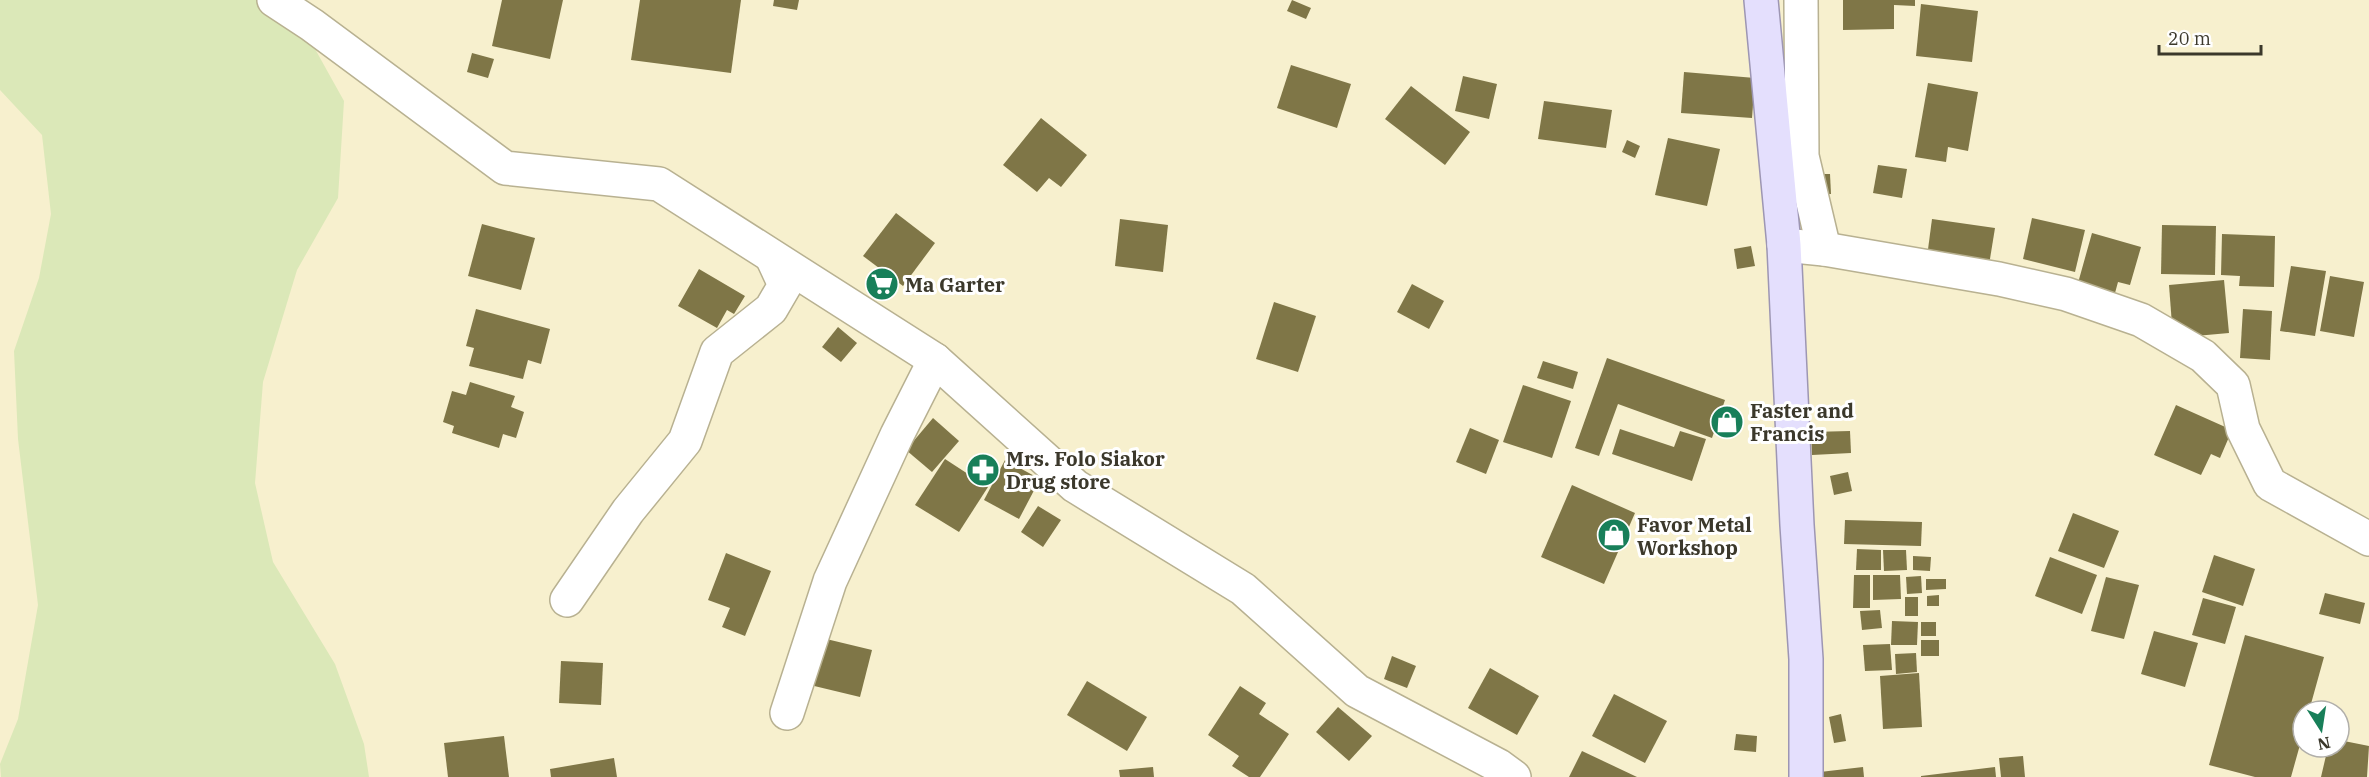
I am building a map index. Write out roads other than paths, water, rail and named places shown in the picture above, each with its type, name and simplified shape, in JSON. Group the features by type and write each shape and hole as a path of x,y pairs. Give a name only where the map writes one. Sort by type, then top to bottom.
{"main road":[{"path":"1761,0 1784,245 1797,525 1806,659 1806,777"}],"street":[{"path":"274,0 312,25 506,168 659,184 935,360 1075,486 1243,589 1357,691 1499,766 1514,777"},
{"path":"1801,0 1802,156 1824,249"},
{"path":"1784,245 1824,249 1999,279 2066,294 2141,320 2203,356 2233,385 2243,429 2271,484 2369,539"},
{"path":"567,600 628,511 685,441 717,352 771,309 785,285 772,257"},
{"path":"787,712 830,581 897,435 935,360"}],"place":[{"name":"Ma Garter","path":"882,284"},
{"name":"Faster and Francis","path":"1727,422"},
{"name":"Mrs. Folo Siakor Drug store","path":"983,470"},
{"name":"Favor Metal Workshop","path":"1614,535"}]}
